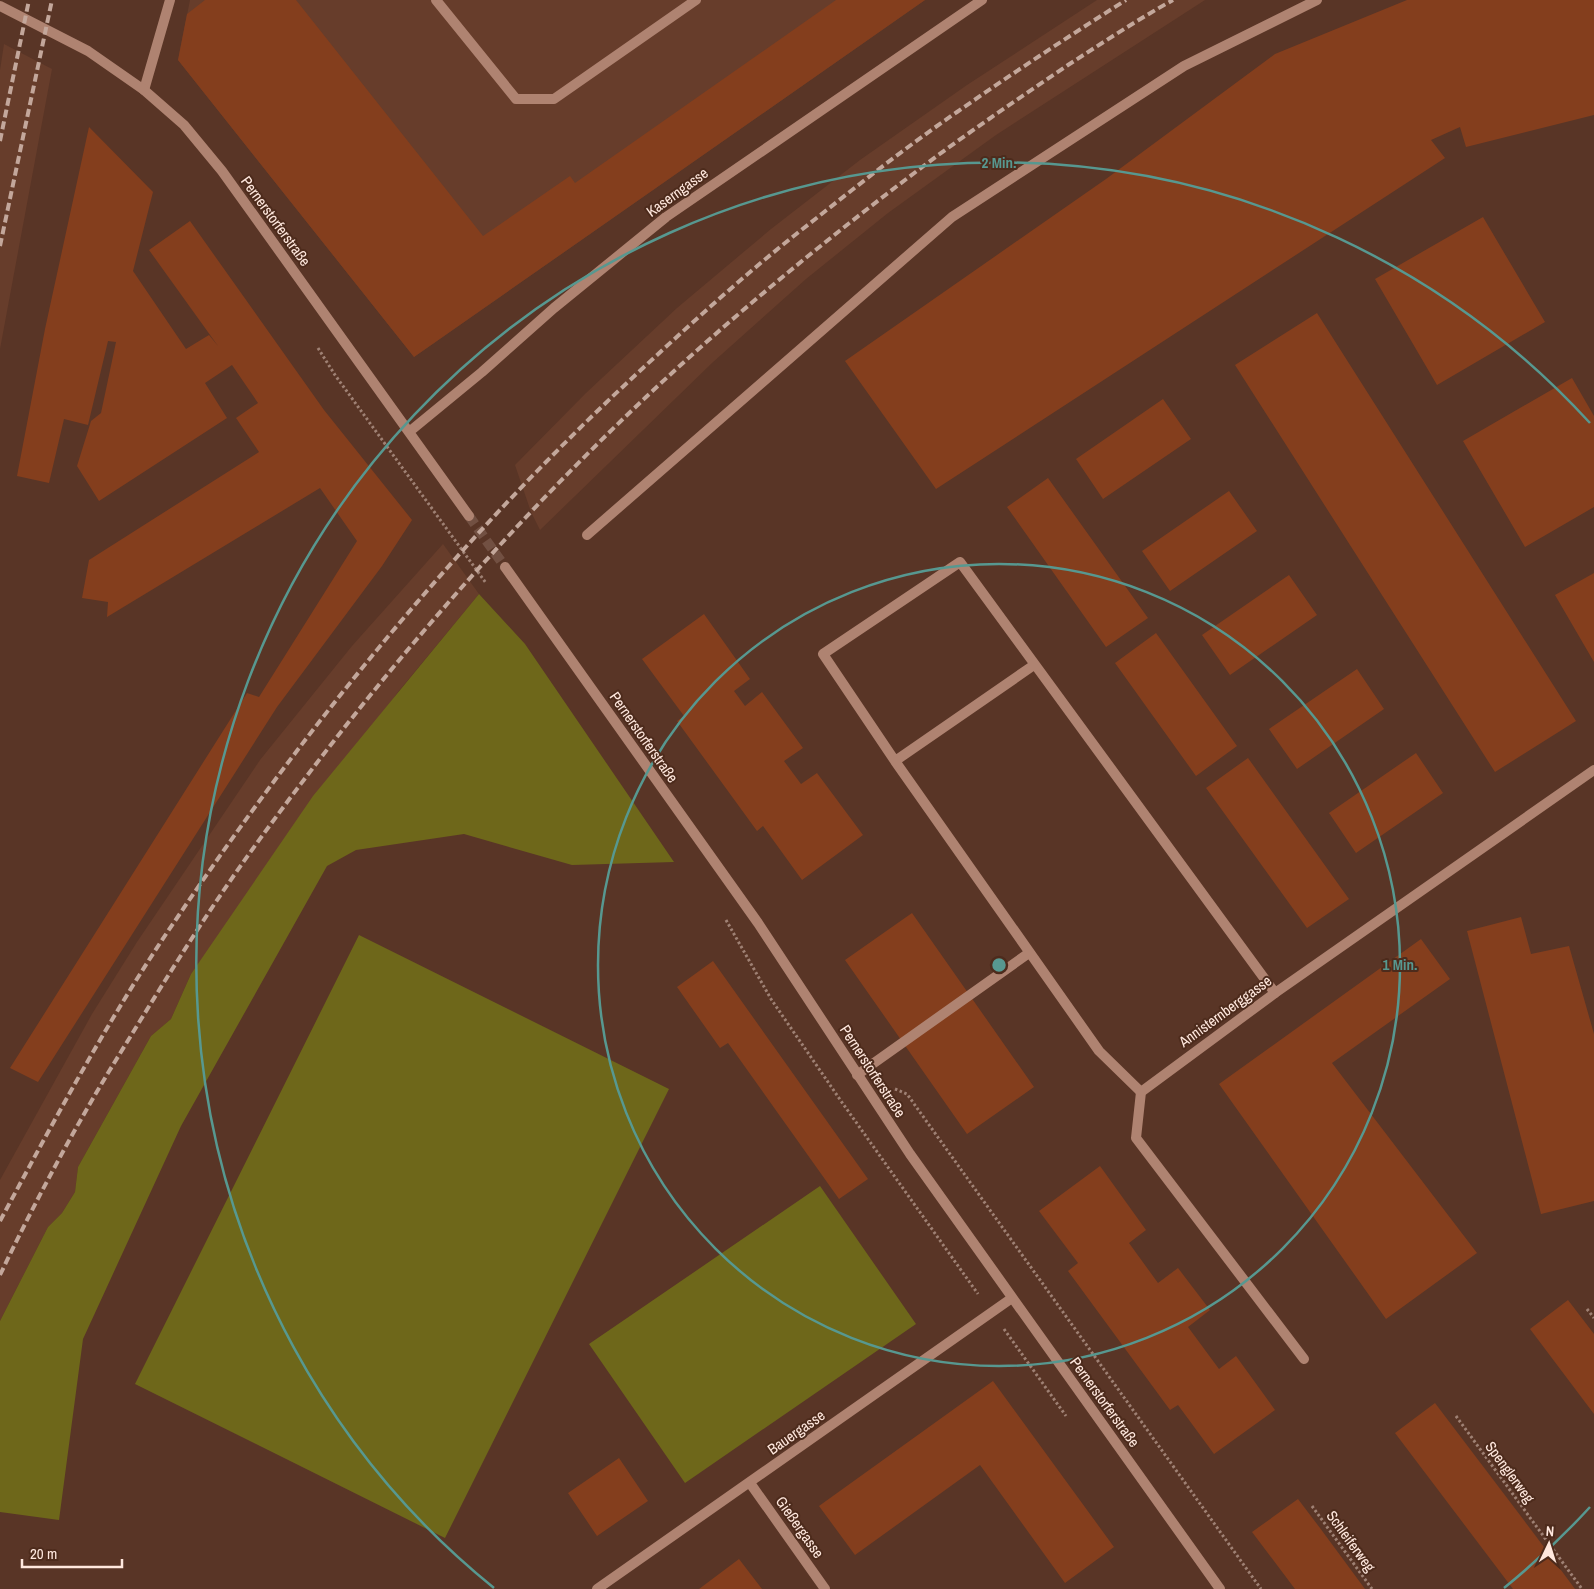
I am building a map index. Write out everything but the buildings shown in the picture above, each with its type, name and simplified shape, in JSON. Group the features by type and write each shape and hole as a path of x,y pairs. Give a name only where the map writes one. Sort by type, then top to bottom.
{"street":[{"path":"144,90 170,0"},
{"path":"436,0 516,99 554,99 696,0"},
{"name":"Kaserngasse","path":"409,432 482,372 554,308 666,217 982,0"},
{"path":"586,535 952,217 1184,66 1316,0"},
{"name":"Pernerstorferstraße","path":"0,6 88,51 144,90 184,125 222,171 469,516"},
{"path":"1275,993 1034,666 960,562 823,654 894,761 1099,1051 1141,1092 1136,1138 1304,1359"},
{"name":"Pernerstorferstraße","path":"505,567 758,923 910,1154 1220,1589"},
{"path":"894,761 1034,666"},
{"name":"Annisternberggasse","path":"1141,1092 1275,993 1594,770"},
{"path":"857,1075 1029,953"},
{"name":"Bauergasse","path":"597,1589 1012,1298"},
{"name":"Gießergasse","path":"750,1483 825,1589"}],"path":[{"path":"335,375 486,583"},
{"path":"722,914 771,999 841,1101 1071,1423"},
{"path":"907,1094 1261,1589"},
{"path":"1587,1309 1594,1318"},
{"name":"Spenglerweg","path":"1456,1416 1582,1589"},
{"name":"Schleiferweg","path":"1312,1506 1372,1589"}],"shaded area":[{"path":"190,0 925,0 414,357 178,60"},
{"path":"1097,0 1205,0 996,135 888,213 806,279 712,363 540,530 531,512 515,465 586,393 677,308 771,229 860,160 967,85"},
{"path":"4,44 52,69 0,349 0,70"},
{"path":"443,544 479,594 398,692 191,974 171,1019 151,1036 78,1167 75,1192 62,1213 48,1227 0,1321 0,1180 92,1014 137,942 260,760 352,646"},
{"path":"479,594 525,644 674,862 572,865 464,834 356,850 327,866 181,1126 83,1339 59,1520 0,1512 0,1321 48,1227 62,1213 75,1192 78,1167 151,1036 171,1019 191,974 313,796"},
{"path":"359,935 669,1089 445,1538 135,1384"},
{"path":"820,1186 916,1324 685,1483 589,1344"}],"tunnel":[{"path":"469,516 505,567"}],"railway":[{"path":"0,141 29,0"},
{"path":"0,246 52,0"},
{"path":"0,1221 108,1027 179,915 230,841 338,697 454,560 578,430 643,368 766,258 938,125 1126,0"},
{"path":"0,1275 52,1172 108,1073 218,899 301,783 346,725 393,667 490,556 540,502 645,398 741,312 808,256 909,177 968,134 1068,65 1173,0"}]}
